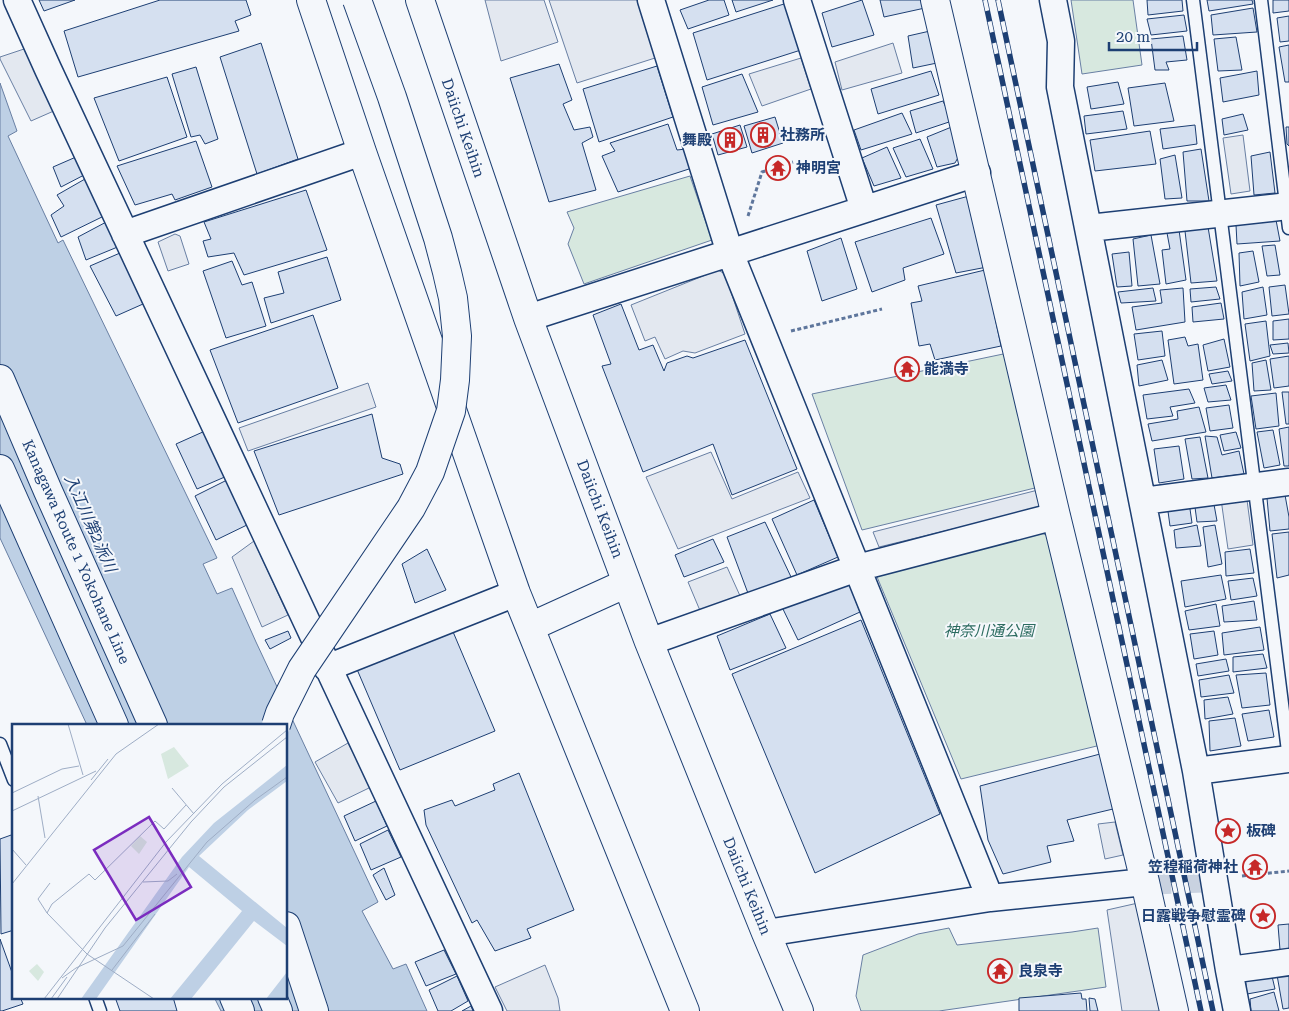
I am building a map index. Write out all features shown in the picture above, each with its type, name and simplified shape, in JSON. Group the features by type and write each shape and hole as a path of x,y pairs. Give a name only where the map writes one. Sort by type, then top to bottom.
{"main road":[{"path":"311,0 516,593 686,1011"},
{"path":"276,724 302,669 411,508 430,472 451,411 455,380 457,336 453,298 447,272 438,238 395,106 357,0"},
{"name":"Daiichi Keihin","path":"421,0 528,318 649,642 798,1011"},
{"path":"936,0 1174,1011"},
{"name":"Kanagawa Route 1 Yokohane Line","path":"0,379 153,724"},
{"path":"0,469 114,724"},
{"path":"530,627 627,583"},
{"path":"288,932 314,1011"},
{"path":"234,998 240,1011"},
{"path":"272,998 278,1011"}],"street":[{"path":"17,0 488,1011"},
{"path":"651,0 764,337 990,898"},
{"path":"797,0 864,209"},
{"path":"1053,0 1061,41 1060,87 1196,771 1224,878 1229,970 1237,1011"},
{"path":"125,234 362,152"},
{"path":"528,318 977,173"},
{"path":"1089,228 1220,214 1288,213"},
{"path":"1143,500 1289,482"},
{"path":"649,642 857,568 1056,516"},
{"path":"327,668 516,593"},
{"path":"1196,771 1289,759"},
{"path":"766,933 990,898 1145,882"},
{"path":"1229,970 1289,962"}],"lane":[{"path":"1193,0 1289,759"},
{"path":"1262,0 1288,213"},
{"path":"0,744 12,775"},
{"path":"95,998 100,1011"}],"path":[{"path":"734,252 762,172 793,162"},
{"path":"764,337 882,309"},
{"path":"1224,878 1289,872"}],"green space":[{"path":"1071,0 1133,0 1142,65 1082,74"},
{"path":"690,176 712,240 584,284 568,244 574,228 567,212"},
{"path":"1008,353 1039,487 862,530 812,394"},
{"name":"神奈川通公園","path":"1037,530 1051,538 1105,744 961,779 875,572"},
{"path":"949,928 957,945 1098,928 1106,987 939,1011 861,1011 856,996 863,955 918,934"}],"shaded area":[{"path":"485,0 544,0 558,42 501,61"},
{"path":"549,0 637,0 655,58 577,83"},
{"path":"893,43 902,73 842,90 835,62"},
{"path":"24,49 56,110 31,121 0,59 0,57"},
{"path":"801,58 811,89 762,106 749,74"},
{"path":"1243,135 1250,191 1231,194 1223,138"},
{"path":"175,234 180,236 189,264 168,271 158,242"},
{"path":"718,270 725,274 745,334 695,353 683,351 665,359 655,337 645,341 631,305"},
{"path":"368,383 376,407 248,451 239,428"},
{"path":"711,452 732,499 798,472 810,498 678,549 646,477"},
{"path":"1038,490 1043,507 879,547 873,532"},
{"path":"1221,499 1247,500 1253,545 1228,549"},
{"path":"254,541 288,615 262,627 232,557"},
{"path":"727,567 741,598 701,613 688,582"},
{"path":"348,743 371,787 338,803 315,762"},
{"path":"1115,822 1123,855 1105,859 1098,824"},
{"path":"1138,903 1163,1011 1122,1011 1107,910"},
{"path":"545,965 558,998 560,1011 507,1011 495,987"}],"water":[{"name":"入江川第2派川","path":"0,83 17,131 8,136 58,243 63,240 217,558 203,564 217,594 232,588 378,902 362,911 393,969 406,964 427,1011 221,1011 214,998 288,998 288,724 87,724 0,538"}],"building":[{"path":"39,0 75,0 44,11"},
{"path":"160,0 246,0 251,15 235,21 239,31 78,77 64,31"},
{"path":"709,0 724,0 729,15 688,29 680,10"},
{"path":"732,0 773,0 736,12"},
{"path":"862,0 874,35 832,47 822,13"},
{"path":"880,0 923,0 925,8 884,17"},
{"path":"1147,0 1182,0 1183,11 1148,15"},
{"path":"1207,0 1252,0 1253,4 1209,11"},
{"path":"1273,0 1289,0 1289,11 1273,13"},
{"path":"787,3 804,49 707,80 693,33"},
{"path":"1253,8 1257,32 1213,35 1211,15"},
{"path":"1184,15 1187,31 1151,35 1147,19"},
{"path":"1289,16 1289,41 1280,42 1277,18"},
{"path":"930,31 937,63 913,68 908,36"},
{"path":"1183,36 1187,60 1166,62 1169,70 1155,70 1151,39"},
{"path":"1236,37 1242,70 1218,71 1214,39"},
{"path":"261,43 298,159 257,174 220,57"},
{"path":"1289,45 1289,82 1285,82 1279,47"},
{"path":"559,64 572,100 563,104 574,130 590,127 593,137 582,143 596,190 549,202 510,78"},
{"path":"657,66 673,117 599,142 583,89"},
{"path":"196,67 218,139 205,144 200,135 191,137 172,74"},
{"path":"931,71 939,95 878,114 871,89"},
{"path":"1257,71 1259,95 1223,102 1220,78"},
{"path":"742,74 758,112 713,125 702,87"},
{"path":"167,77 187,137 119,161 94,98"},
{"path":"1118,82 1124,104 1091,109 1087,87"},
{"path":"1165,83 1174,121 1134,126 1128,88"},
{"path":"943,101 952,121 916,133 910,111"},
{"path":"1123,111 1127,129 1086,134 1084,116"},
{"path":"902,113 912,134 861,150 854,130"},
{"path":"1243,114 1248,130 1224,135 1222,119"},
{"name":"社務所","path":"775,117 783,143 752,153 744,126"},
{"path":"668,124 677,150 686,149 692,168 618,192 602,156 615,151 610,143"},
{"name":"舞殿","path":"740,125 747,147 718,155 712,134"},
{"path":"1195,125 1197,144 1163,149 1160,129"},
{"path":"954,126 961,152 955,163 937,167 927,137"},
{"path":"1286,127 1289,127 1289,146 1287,144"},
{"path":"1150,131 1156,164 1095,171 1090,140"},
{"path":"920,139 933,169 906,177 893,148"},
{"path":"196,141 212,187 175,200 172,194 135,205 117,166"},
{"path":"887,147 901,178 874,186 862,158"},
{"path":"1201,149 1209,201 1187,201 1183,152"},
{"path":"1270,152 1275,193 1254,195 1251,156"},
{"path":"1175,155 1182,198 1165,199 1160,159"},
{"path":"76,157 86,174 61,187 53,167"},
{"path":"85,179 106,215 61,237 51,215 64,206 57,195"},
{"path":"306,190 327,250 244,275 234,253 208,257 203,241 211,239 204,222"},
{"path":"969,196 987,267 956,273 936,205"},
{"path":"931,218 944,254 903,268 905,280 872,292 855,242"},
{"path":"110,220 120,246 86,260 78,237"},
{"path":"1276,220 1280,241 1237,244 1236,225"},
{"path":"1208,227 1217,281 1191,283 1185,231"},
{"path":"1179,230 1186,280 1166,284 1162,250 1170,249 1167,233"},
{"path":"1151,235 1160,284 1138,286 1133,239"},
{"path":"841,238 857,289 822,301 807,251"},
{"path":"1275,245 1280,275 1267,276 1262,246"},
{"path":"1253,251 1259,282 1240,286 1239,253"},
{"path":"1129,252 1132,286 1117,287 1112,254"},
{"path":"120,253 143,304 116,316 90,266"},
{"path":"327,257 341,300 271,323 264,298 284,293 278,272"},
{"path":"232,261 242,285 252,282 266,326 226,338 203,271"},
{"path":"985,270 1001,346 935,360 930,344 919,346 911,303 922,301 918,286"},
{"path":"1285,285 1289,314 1272,316 1269,287"},
{"path":"1216,287 1220,299 1191,302 1190,289"},
{"path":"1263,287 1267,315 1244,319 1242,292"},
{"path":"1153,288 1156,301 1121,303 1118,292"},
{"path":"1183,288 1185,322 1136,330 1132,307 1162,303 1160,290"},
{"path":"1221,303 1224,319 1193,322 1192,307"},
{"path":"621,304 639,350 653,345 664,371 667,363 687,356 693,358 745,340 797,469 732,495 713,444 643,472 602,366 611,364 593,315"},
{"path":"313,315 338,388 238,423 210,350"},
{"path":"1289,319 1289,339 1273,340 1273,321"},
{"path":"1266,321 1270,356 1250,361 1245,324"},
{"path":"1162,331 1165,356 1138,360 1134,334"},
{"path":"1185,337 1188,346 1198,344 1203,380 1174,384 1168,340"},
{"path":"1224,339 1230,367 1208,371 1203,345"},
{"path":"1288,343 1289,353 1273,354 1270,345"},
{"path":"1289,356 1289,386 1274,388 1270,359"},
{"path":"1162,360 1168,380 1139,386 1137,365"},
{"path":"1266,360 1271,390 1254,391 1252,363"},
{"path":"1228,371 1232,381 1212,384 1209,374"},
{"path":"1226,385 1231,400 1208,402 1204,388"},
{"path":"1189,389 1195,403 1170,407 1173,416 1147,419 1143,395"},
{"path":"1282,392 1289,392 1289,424 1286,424"},
{"path":"1276,393 1279,426 1256,429 1251,396"},
{"path":"1229,405 1233,428 1210,431 1206,408"},
{"path":"1199,407 1206,432 1152,441 1148,424 1178,419 1177,411"},
{"path":"372,414 382,458 400,464 403,474 279,515 254,451"},
{"path":"1289,427 1289,466 1284,466 1279,429"},
{"path":"1273,430 1280,465 1264,468 1257,432"},
{"path":"205,431 227,476 197,489 176,444"},
{"path":"1236,432 1241,448 1224,451 1220,435"},
{"path":"1205,436 1217,437 1222,455 1239,451 1244,474 1212,478"},
{"path":"1200,437 1208,478 1192,479 1185,439"},
{"path":"1179,446 1184,479 1159,483 1154,449"},
{"path":"227,480 249,524 216,540 195,496"},
{"path":"1285,495 1289,529 1270,531 1267,498"},
{"path":"1213,499 1217,521 1197,522 1194,500"},
{"path":"814,500 838,557 797,575 772,519"},
{"path":"1189,502 1192,523 1170,526 1167,504"},
{"path":"765,522 792,579 749,596 727,537"},
{"path":"1197,525 1201,546 1176,548 1174,530"},
{"path":"1215,525 1222,564 1208,567 1203,527"},
{"path":"1289,532 1289,575 1277,578 1272,534"},
{"path":"713,539 724,562 684,577 675,555"},
{"path":"427,549 446,590 415,603 402,564"},
{"path":"1250,549 1254,573 1226,576 1225,552"},
{"path":"1221,575 1226,599 1185,607 1181,581"},
{"path":"847,578 860,612 798,640 781,605"},
{"path":"1253,578 1257,596 1231,600 1228,581"},
{"path":"1254,601 1257,620 1224,622 1222,606"},
{"path":"1216,604 1220,626 1189,630 1185,611"},
{"path":"770,614 786,648 730,670 717,636"},
{"path":"861,620 940,814 815,873 732,674"},
{"path":"451,627 495,731 400,770 356,667"},
{"path":"1260,627 1264,650 1224,655 1222,633"},
{"path":"288,631 291,638 270,649 265,640"},
{"path":"1214,631 1218,655 1194,659 1190,634"},
{"path":"1263,654 1267,668 1233,672 1233,657"},
{"path":"1226,659 1229,671 1198,676 1196,664"},
{"path":"1266,673 1270,705 1242,708 1236,675"},
{"path":"1229,675 1234,693 1201,697 1199,680"},
{"path":"1228,697 1233,714 1205,719 1204,700"},
{"path":"1269,710 1274,737 1248,741 1242,714"},
{"path":"1235,718 1241,746 1210,751 1209,721"},
{"path":"1100,754 1113,809 1067,820 1074,841 1047,846 1051,862 1003,874 988,840 980,786"},
{"path":"519,773 574,910 527,929 531,938 495,951 477,920 472,923 426,825 424,810 452,800 455,806 495,790 493,784"},
{"path":"376,801 387,826 355,841 344,816"},
{"path":"388,830 401,857 371,870 360,844"},
{"path":"12,835 12,931 1,934 0,839"},
{"path":"384,868 395,895 386,900 373,875"},
{"path":"1289,924 1289,949 1280,950 1278,925"},
{"path":"0,939 12,972 12,998 20,998 23,1004 0,1011"},
{"path":"444,950 456,974 426,986 415,962"},
{"path":"1271,972 1275,989 1247,994 1245,976"},
{"path":"1289,974 1289,1008 1283,1009 1277,975"},
{"path":"457,976 468,1001 451,1011 438,1011 429,990"},
{"path":"1274,992 1279,1011 1251,1011 1250,999"},
{"path":"1081,993 1082,999 1086,999 1087,1011 1019,1011 1019,998"},
{"path":"115,998 173,998 177,1011 120,1011"},
{"path":"1089,998 1095,999 1098,1011 1090,1011"},
{"path":"471,1006 473,1011 462,1011"}],"tunnel":[{"path":"1145,882 1214,879"}],"railway":[{"path":"985,0 1201,1011"},
{"path":"998,0 1213,1011"}],"place":[{"name":"社務所","path":"763,135"},
{"name":"舞殿","path":"730,140"},
{"name":"神明宮","path":"778,168"},
{"name":"能満寺","path":"907,369"},
{"name":"板碑","path":"1228,831"},
{"name":"笠䅣稲荷神社","path":"1255,867"},
{"name":"日露戦争慰霊碑","path":"1263,916"},
{"name":"良泉寺","path":"1000,971"}]}
